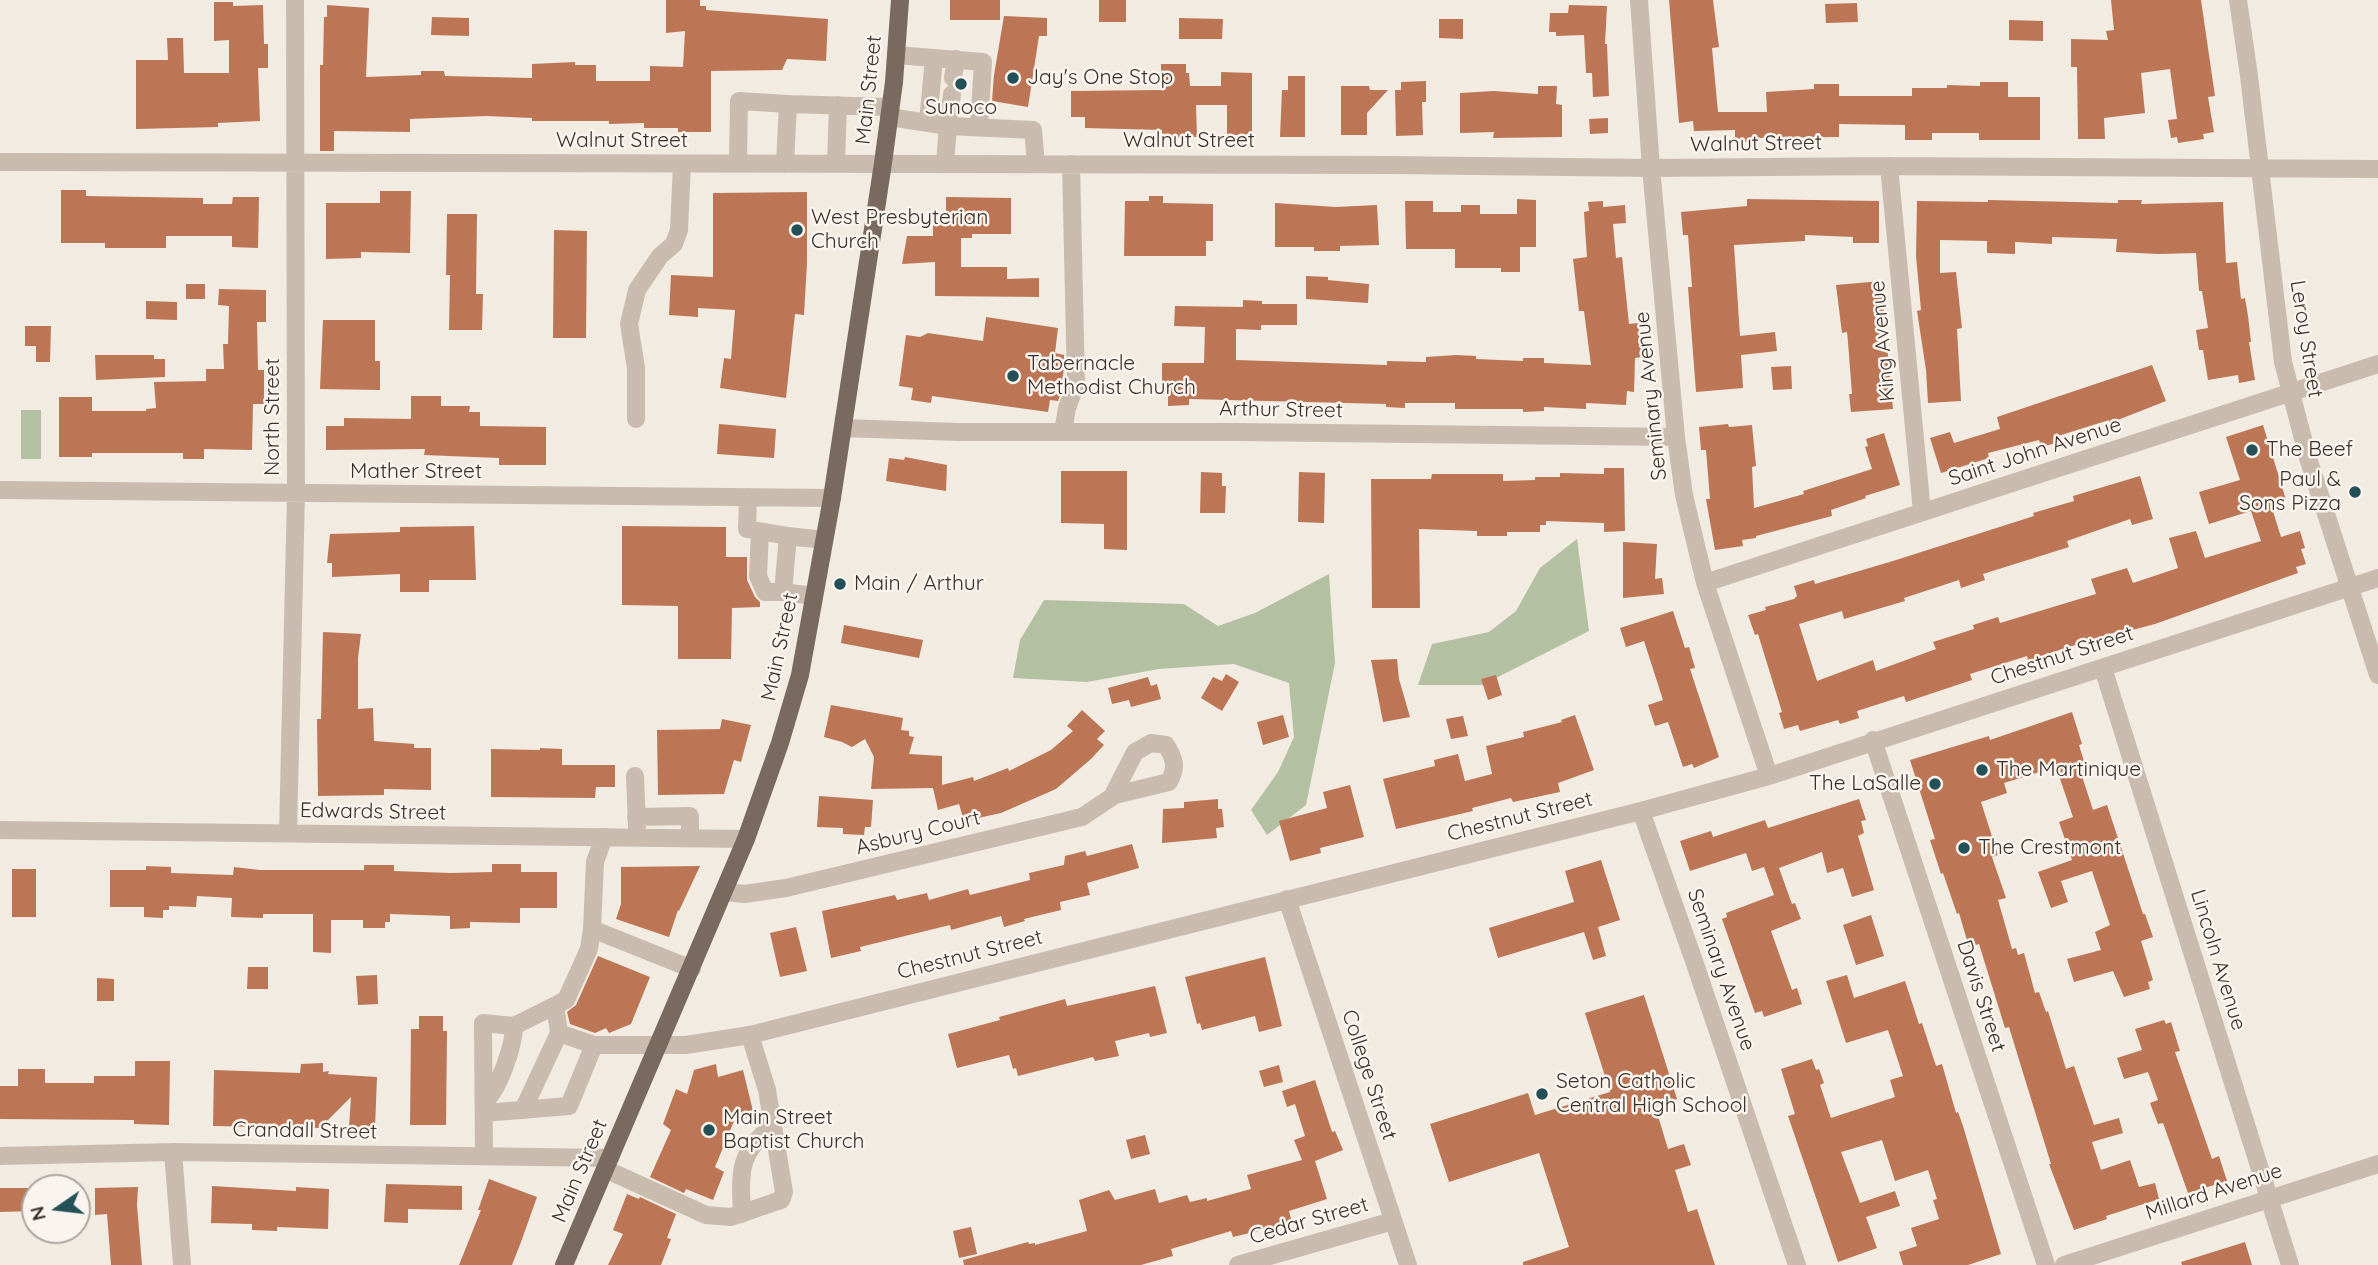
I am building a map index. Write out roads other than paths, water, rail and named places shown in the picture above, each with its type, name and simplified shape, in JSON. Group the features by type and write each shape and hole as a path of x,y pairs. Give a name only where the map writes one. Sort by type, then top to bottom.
{"main road":[{"name":"Main Street","path":"564,1265 725,892 780,743 800,675 832,498 883,163 900,0"}],"street":[{"name":"North Street","path":"288,834 296,494 295,0"},
{"name":"Seminary Avenue","path":"1639,0 1651,168 1676,437 1684,495 1705,583 1769,776"},
{"name":"Leroy Street","path":"2238,0 2283,362 2308,458 2378,675"},
{"path":"896,54 983,62 979,127"},
{"path":"928,122 934,58"},
{"path":"946,163 956,59"},
{"path":"738,163 739,101 838,105 890,112 948,126 1033,130 1036,164"},
{"path":"785,164 788,104"},
{"path":"836,163 838,105"},
{"name":"Walnut Street","path":"0,162 2378,169"},
{"path":"636,419 636,368 629,324 637,290 660,256 674,244 677,237 682,164"},
{"path":"1063,432 1067,408 1076,384 1071,164"},
{"name":"King Avenue","path":"1889,166 1922,512"},
{"name":"Saint John Avenue","path":"1705,583 2378,364"},
{"name":"Arthur Street","path":"843,428 1676,437"},
{"name":"Mather Street","path":"0,490 832,498"},
{"path":"748,497 747,529 824,540"},
{"path":"760,532 758,576 765,592 814,596"},
{"path":"783,592 788,536"},
{"name":"Chestnut Street","path":"559,1033 594,1045 659,1046 686,1045 750,1035 1769,776 2378,578"},
{"name":"Lincoln Avenue","path":"2103,668 2290,1265"},
{"name":"Davis Street","path":"1873,740 2046,1265"},
{"path":"635,776 637,838"},
{"name":"Asbury Court","path":"725,892 744,894 786,888 1082,817 1115,795"},
{"name":"Seminary Avenue","path":"1641,810 1797,1265"},
{"path":"636,817 690,816 690,838"},
{"name":"Edwards Street","path":"0,830 746,839"},
{"path":"484,1156 482,1023 514,1026 566,1000 589,949 594,862 604,837"},
{"name":"College Street","path":"1287,899 1408,1265"},
{"path":"592,929 692,969"},
{"path":"523,1110 559,1033 555,1006"},
{"path":"484,1108 492,1096 514,1039 514,1026"},
{"path":"607,1164 706,1215 731,1217 780,1200 785,1192 767,1090 750,1035"},
{"path":"484,1108 523,1110 569,1106 594,1045"},
{"path":"742,1214 742,1162 757,1137 773,1126"},
{"path":"173,1152 182,1265"},
{"name":"Crandall Street","path":"0,1156 173,1152 484,1156 607,1164"},
{"name":"Millard Avenue","path":"2064,1265 2378,1164"},
{"name":"Cedar Street","path":"1238,1265 1393,1221"}],"place":[{"name":"Jay's One Stop","path":"1013,78"},
{"name":"Sunoco","path":"961,84"},
{"name":"West Presbyterian Church","path":"797,230"},
{"name":"Tabernacle Methodist Church","path":"1013,376"},
{"name":"The Beef","path":"2252,450"},
{"name":"Paul & Sons Pizza","path":"2355,492"},
{"name":"Main / Arthur","path":"840,584"},
{"name":"The Martinique","path":"1982,770"},
{"name":"The LaSalle","path":"1935,784"},
{"name":"The Crestmont","path":"1964,848"},
{"name":"Seton Catholic Central High School","path":"1542,1094"},
{"name":"Main Street Baptist Church","path":"709,1130"}]}
